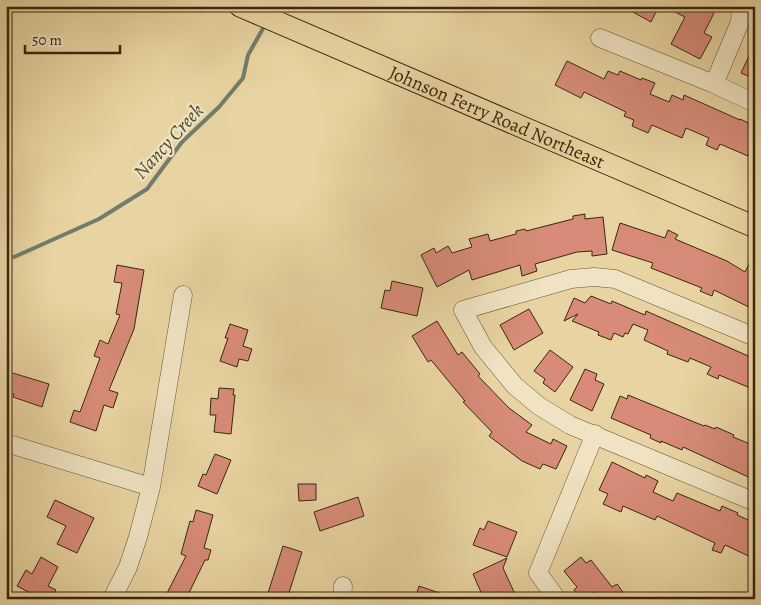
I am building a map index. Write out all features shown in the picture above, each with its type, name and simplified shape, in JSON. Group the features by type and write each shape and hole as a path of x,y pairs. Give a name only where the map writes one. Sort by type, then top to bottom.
{"main road":[{"name":"Johnson Ferry Road Northeast","path":"245,8 755,227"}],"street":[{"path":"714,84 740,22 741,6"},
{"path":"600,38 714,84 755,103"},
{"path":"755,337 615,279 594,277 571,279 463,310 484,347 515,386 539,406 570,425 755,502"},
{"path":"112,599 128,567 151,487 183,295"},
{"path":"557,599 538,573 595,434"},
{"path":"6,443 151,487"}],"building":[{"path":"622,6 659,6 651,22"},
{"path":"663,6 699,6 714,13 704,33 712,37 700,59 671,44 685,17"},
{"path":"755,43 755,79 741,73"},
{"path":"567,61 604,79 608,71 618,75 620,71 641,80 642,78 655,83 650,94 669,102 672,95 683,100 684,95 740,119 755,126 755,142 748,156 720,144 717,150 706,145 709,138 686,128 682,138 652,125 648,133 632,126 634,120 624,116 626,112 584,92 581,98 555,85"},
{"path":"585,214 585,219 603,217 607,254 592,256 592,251 577,252 535,264 537,271 522,276 520,265 472,280 469,270 437,287 421,255 434,248 436,253 448,246 452,253 472,247 469,239 488,234 490,241 516,234 516,231 525,229 526,231"},
{"path":"620,223 665,238 668,230 678,235 675,239 727,261 745,272 755,252 755,310 714,290 712,296 700,291 702,288 651,268 653,263 612,250"},
{"path":"117,265 144,270 134,329 109,390 118,393 113,408 104,405 96,431 70,422 74,410 80,412 100,358 94,356 100,340 108,344 120,315 116,314 122,283 114,282"},
{"path":"392,281 423,288 417,316 381,308 385,290 390,291"},
{"path":"591,296 611,304 612,301 645,315 646,311 755,359 755,390 719,375 718,379 707,374 711,367 690,358 688,362 667,354 668,351 644,340 648,330 633,324 628,334 625,333 623,337 614,333 611,340 598,335 599,332 572,321 578,314 564,321 574,298 585,303"},
{"path":"529,309 543,333 514,350 500,325"},
{"path":"437,321 458,355 462,352 480,374 478,376 509,408 532,425 526,432 551,444 553,439 567,446 556,469 543,464 540,469 522,461 489,436 492,432 463,402 465,401 431,360 428,362 412,336"},
{"path":"230,324 248,330 243,346 252,349 248,361 239,359 237,367 220,361 228,338 225,338"},
{"path":"550,350 573,367 555,392 543,383 545,379 534,371"},
{"path":"585,369 597,374 595,380 604,384 592,411 570,400"},
{"path":"6,371 49,384 42,407 13,397 14,394 6,391"},
{"path":"219,388 234,389 231,434 214,432 216,415 210,415 211,398 218,399"},
{"path":"628,395 704,426 715,429 716,427 734,435 733,437 755,446 755,480 683,447 682,450 661,441 661,443 650,438 651,435 611,418 620,396 627,399"},
{"path":"215,454 231,460 217,494 198,486 203,474 206,475"},
{"path":"612,462 645,478 646,475 658,481 653,492 673,501 677,493 720,511 722,506 755,523 755,559 725,545 721,553 712,550 715,543 657,516 655,520 623,506 621,512 603,504 608,494 599,490"},
{"path":"298,484 316,484 316,500 299,501"},
{"path":"358,497 364,516 320,531 314,512"},
{"path":"55,500 94,518 77,553 57,544 66,526 47,517"},
{"path":"196,510 213,515 204,548 211,550 208,560 205,560 186,599 164,599 186,556 181,554 190,521 193,522"},
{"path":"488,521 517,532 507,557 473,545 480,528 484,530"},
{"path":"283,546 302,552 287,599 277,599 267,596"},
{"path":"41,557 58,567 48,586 56,590 51,599 42,599 17,586 26,570 32,574"},
{"path":"581,557 586,563 591,560 612,587 617,584 628,599 597,599 594,592 586,599 581,599 574,590 577,587 564,571"},
{"path":"507,558 503,568 515,594 505,599 484,599 473,574"},
{"path":"419,586 451,597 451,599 415,599"}],"waterway":[{"name":"Nancy Creek","path":"273,13 278,6"},
{"name":"Nancy Creek","path":"6,256 14,257 99,219 147,189 182,142 219,107 243,78 248,55 265,25"}]}
